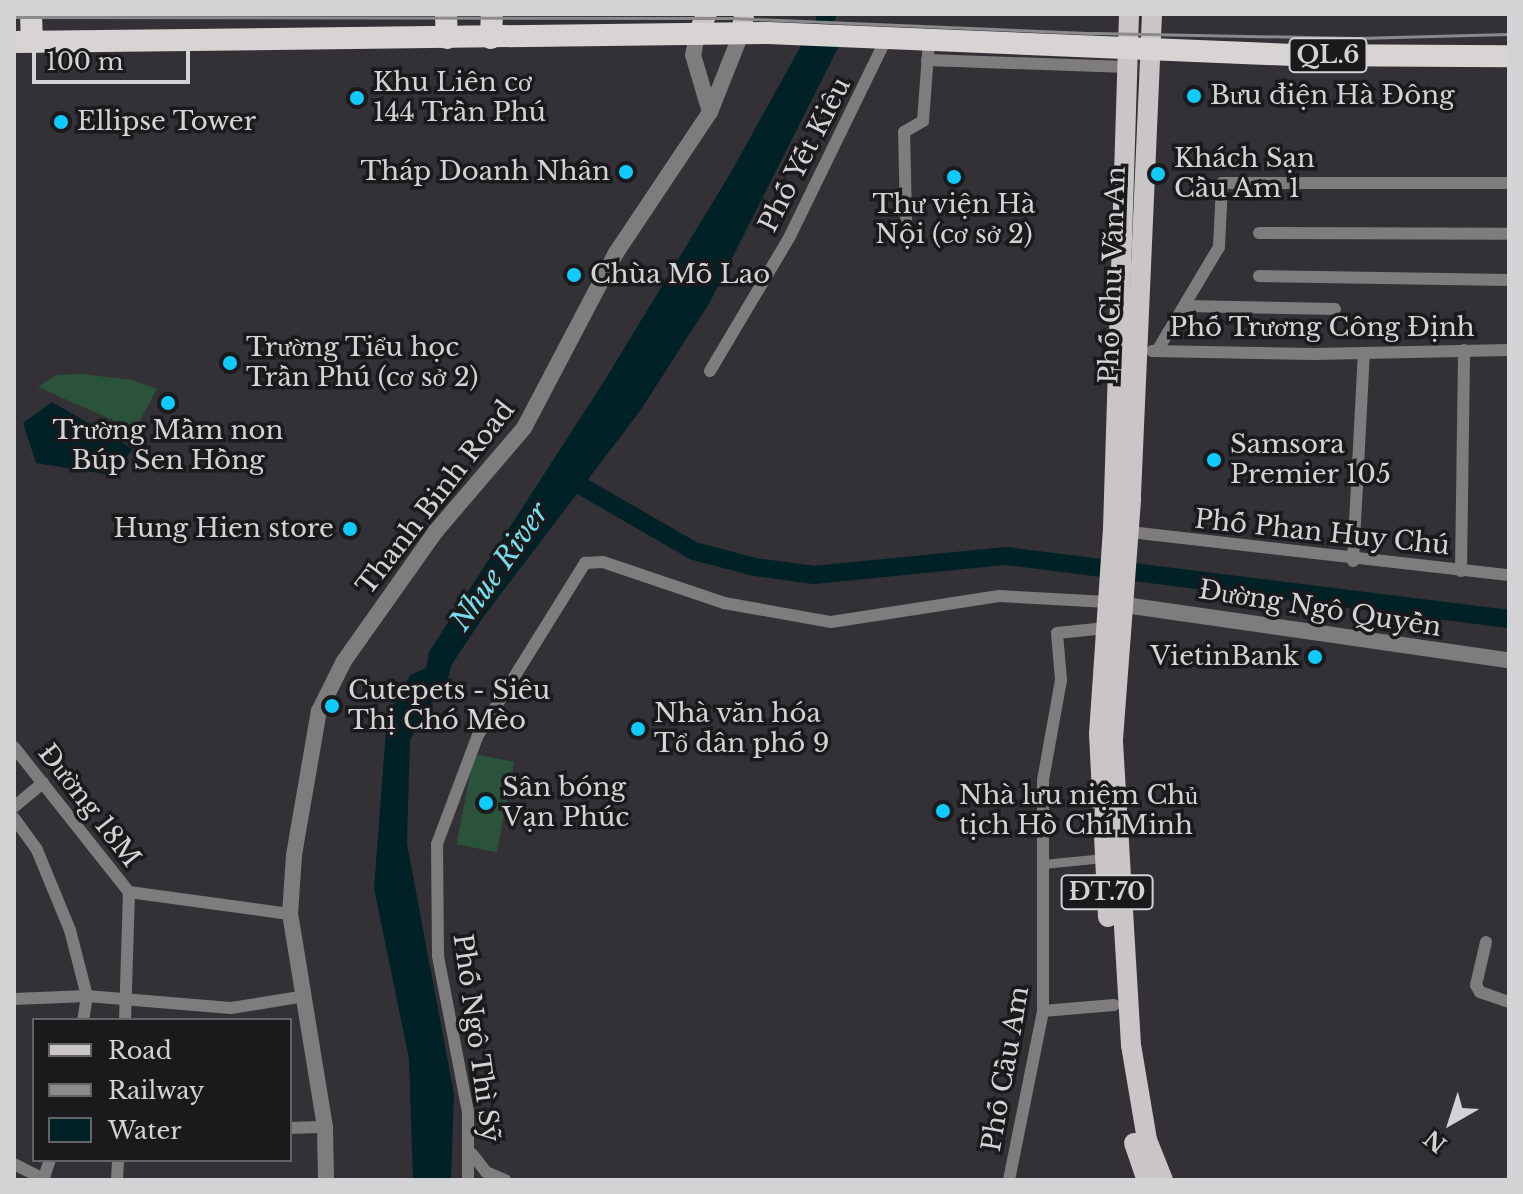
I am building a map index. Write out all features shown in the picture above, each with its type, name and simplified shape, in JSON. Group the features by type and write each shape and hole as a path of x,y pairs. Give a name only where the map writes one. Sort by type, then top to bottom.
{"highway":[{"path":"23,42 31,14"},
{"path":"446,14 447,38"},
{"path":"491,38 492,14"},
{"name":"QL.6","path":"23,42 491,38 743,24 768,33 878,38 928,50 1137,59 1509,56"}],"main road":[{"name":"Phố Chu Văn An","path":"1121,534 1137,59 1129,14"},
{"name":"Phố Chu Văn An","path":"1137,59 1152,14"},
{"name":"Phố Chu Văn An","path":"1124,464 1146,351 1131,272"},
{"name":"ĐT.70","path":"1121,534 1108,704 1098,783 1096,858 1114,1005 1147,1140 1163,1180"},
{"name":"ĐT.70","path":"1117,600 1106,628 1108,704 1129,1072 1136,1154 1147,1180"}],"street":[{"path":"702,24 693,55 710,112"},
{"name":"Thanh Binh Road","path":"326,1180 325,1127 300,997 290,914 294,855 317,719 344,661 436,531 524,428 621,245 710,112 743,24"},
{"name":"Phố Yết Kiêu","path":"710,371 790,236 878,38"},
{"path":"906,218 904,132 923,121 928,50"},
{"path":"1146,351 1186,306 1219,247 1222,183 1509,183"},
{"path":"1259,233 1509,234"},
{"path":"1259,276 1509,280"},
{"path":"1186,306 1335,309"},
{"path":"1461,571 1464,350"},
{"name":"Phố Trương Công Định","path":"1146,351 1364,353 1509,350"},
{"path":"1353,561 1364,353"},
{"name":"Phố Phan Huy Chú","path":"1121,534 1353,561 1509,575"},
{"name":"Phố Ngô Thì Sỹ","path":"468,1180 472,1154 462,1070 438,956 437,844 478,735 585,563 603,562 724,603 831,622 999,596 1117,600"},
{"name":"Đường Ngô Quyền","path":"1117,600 1509,660"},
{"name":"Phố Cầu Am","path":"1009,1180 1043,1011 1046,748 1061,680 1057,633 1106,628"},
{"name":"Đường 18M","path":"14,747 129,892"},
{"path":"14,807 43,783"},
{"path":"14,818 42,863 70,930 87,996 83,1018"},
{"path":"1046,864 1096,858"},
{"path":"125,1018 129,892 290,914"},
{"path":"1486,942 1476,985 1480,992 1509,1002"},
{"path":"14,999 87,996 231,1008 300,997"},
{"path":"1043,1011 1114,1005"},
{"path":"292,1128 325,1127"},
{"path":"472,1154 486,1172 505,1180"},
{"path":"14,1164 44,1180"}],"green space":[{"path":"81,374 133,380 157,389 135,430 38,387 56,375"},
{"name":"Sân bóng Vạn Phúc","path":"474,754 514,762 497,852 456,844"}],"water":[{"path":"803,42 840,44 710,302 640,411 484,616 452,664 442,701 434,698 410,740 407,844 454,1094 451,1180 413,1180 409,1059 374,888 387,717 410,675 426,668 429,652 603,383 730,174"},
{"path":"52,402 133,449 111,475 36,463 23,423"}],"waterway":[{"name":"Nhue River","path":"816,45 827,14"},
{"path":"564,476 694,551 755,567 814,575 1006,556 1509,619"}],"railway":[{"path":"14,17 730,18 1094,33 1357,38 1509,34"}],"place":[{"name":"Bưu điện Hà Đông","path":"1194,96"},
{"name":"Khu Liên cơ 144 Trần Phú","path":"357,98"},
{"name":"Ellipse Tower","path":"61,122"},
{"name":"Tháp Doanh Nhân","path":"626,172"},
{"name":"Khách Sạn Cầu Am 1","path":"1158,174"},
{"name":"Thư viện Hà Nội (cơ sở 2)","path":"954,177"},
{"name":"Chùa Mỗ Lao","path":"574,275"},
{"name":"Trường Tiểu học Trần Phú (cơ sở 2)","path":"230,363"},
{"name":"Trường Mầm non Búp Sen Hồng","path":"168,403"},
{"name":"Samsora Premier 105","path":"1214,460"},
{"name":"Hung Hien store","path":"350,529"},
{"name":"VietinBank","path":"1315,657"},
{"name":"Cutepets - Siêu Thị Chó Mèo","path":"332,706"},
{"name":"Nhà văn hóa Tổ dân phố 9","path":"638,729"},
{"name":"Sân bóng Vạn Phúc","path":"486,803"},
{"name":"Nhà lưu niệm Chủ tịch Hồ Chí Minh","path":"943,811"}]}
